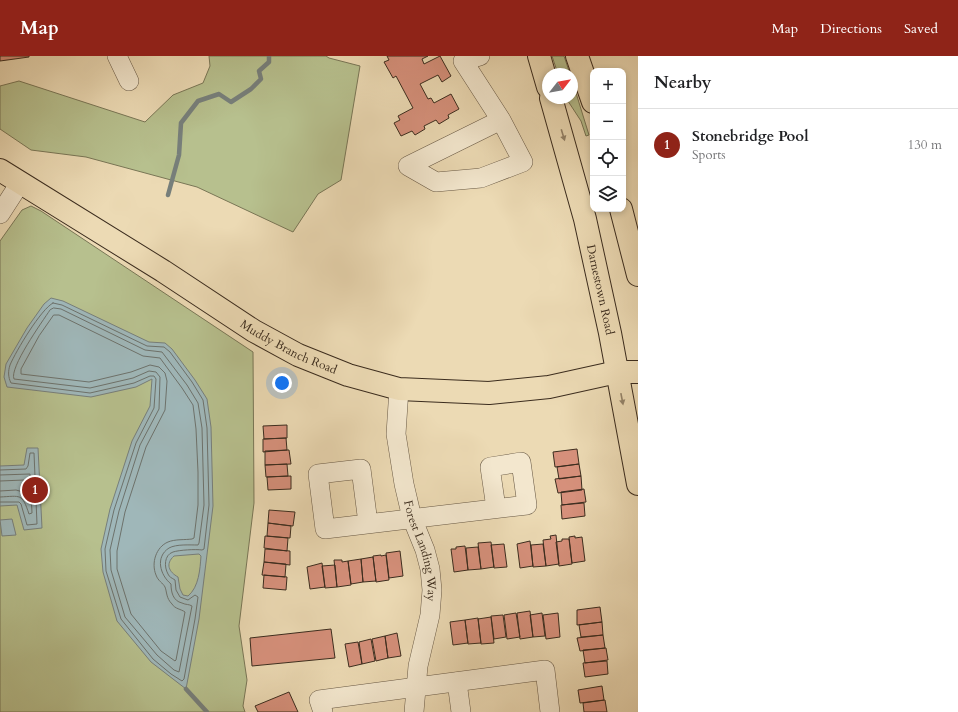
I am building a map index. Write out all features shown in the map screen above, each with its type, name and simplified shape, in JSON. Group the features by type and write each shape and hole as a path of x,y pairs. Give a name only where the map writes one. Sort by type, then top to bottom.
{"main road":[{"path":"539,56 543,68"},
{"path":"577,56 590,93"},
{"name":"Darnestown Road","path":"554,104 628,372 638,484"},
{"name":"Muddy Branch Road","path":"6,175 163,271 260,335 298,355 348,375 399,388 489,393 549,387 628,372 638,359"},
{"path":"622,212 638,275"}],"street":[{"path":"117,56 129,81"},
{"path":"469,58 523,162 481,178 436,182 408,166 501,120"},
{"path":"0,214 6,175"},
{"name":"Forest Landing Way","path":"399,388 396,434 404,484 412,518 425,550 430,569 432,590 430,616 418,666 414,712"},
{"path":"368,523 496,508"},
{"path":"323,712 319,700 544,670 550,712"},
{"path":"457,682 461,712"}],"green space":[{"path":"209,56 326,56 360,66 341,180 318,194 293,232 197,187 86,157 31,150 0,129 0,86 19,81 145,122 173,95 203,83 210,66"},
{"path":"552,56 564,56 568,68 556,68"},
{"path":"578,99 589,135 586,136 581,121 570,104 578,104"},
{"path":"31,206 41,211 253,352 254,503 239,626 247,680 243,706 245,712 0,712 0,241 22,210"}],"water":[{"path":"51,298 63,301 149,342 165,343 172,349 207,399 211,427 213,506 199,619 186,689 151,662 117,621 103,572 101,549 110,509 132,441 150,406 152,379 136,387 91,397 7,387 4,377 6,364 27,328 44,304","holes":["199,554 201,556 195,588 188,596 183,595 180,589 178,577 172,573 169,568 171,559 174,556"]},
{"path":"27,448 38,448 42,528 24,530 17,505 0,506 0,466 24,465"},
{"path":"12,519 16,535 2,536 0,520"}],"building":[{"path":"0,56 29,56 29,57 0,61"},
{"path":"387,56 428,56 422,59 424,64 440,56 451,76 442,82 438,75 420,84 428,99 431,98 434,103 451,94 459,109 448,115 449,118 439,124 436,120 424,126 425,129 415,135 412,131 401,136 394,123 400,120 398,116 413,108 396,76 393,78 384,62 389,60"},
{"path":"287,425 287,438 264,439 263,426"},
{"path":"286,438 287,450 263,452 263,439"},
{"path":"577,449 579,464 555,467 553,452"},
{"path":"289,450 291,464 265,465 265,451"},
{"path":"287,464 288,476 266,477 265,465"},
{"path":"579,464 581,476 559,479 557,467"},
{"path":"291,476 291,489 268,490 267,477"},
{"path":"581,476 582,490 558,493 555,479"},
{"path":"584,489 586,502 562,505 561,492"},
{"path":"584,503 585,516 562,519 561,505"},
{"path":"269,510 295,512 293,526 268,523"},
{"path":"268,523 291,526 290,538 267,536"},
{"path":"556,535 559,564 546,566 543,540 551,539 550,536"},
{"path":"265,536 288,538 287,551 264,548"},
{"path":"575,536 575,538 582,537 585,561 572,563 569,537"},
{"path":"562,539 569,539 572,564 559,566 556,542 562,541"},
{"path":"530,541 533,566 520,568 517,544"},
{"path":"491,542 494,567 481,569 478,543"},
{"path":"504,544 507,567 494,568 491,545"},
{"path":"543,544 546,566 533,567 531,545"},
{"path":"465,546 468,570 454,572 451,549"},
{"path":"478,547 481,569 468,570 466,548"},
{"path":"265,549 290,551 290,565 264,562"},
{"path":"400,551 403,576 389,578 386,553"},
{"path":"386,555 389,580 376,582 373,556"},
{"path":"373,557 376,581 363,582 361,559"},
{"path":"361,559 363,582 351,584 348,561"},
{"path":"334,560 342,560 342,562 348,561 351,585 337,587"},
{"path":"264,562 286,564 285,577 262,575"},
{"path":"322,563 325,587 310,589 307,567"},
{"path":"335,565 337,587 325,588 322,566"},
{"path":"264,575 287,577 286,590 263,588"},
{"path":"600,607 602,622 577,625 577,610"},
{"path":"530,611 533,637 520,639 517,613"},
{"path":"516,613 520,637 507,639 504,615"},
{"path":"542,613 545,636 533,637 530,615"},
{"path":"558,613 560,637 546,639 543,615"},
{"path":"503,615 506,637 494,639 491,616"},
{"path":"491,617 494,643 481,644 478,619"},
{"path":"478,618 481,643 468,644 465,620"},
{"path":"465,620 468,643 453,645 450,622"},
{"path":"602,622 603,635 581,637 579,625"},
{"path":"331,629 335,658 252,666 250,638"},
{"path":"397,633 401,656 388,658 385,636"},
{"path":"603,635 605,648 580,651 577,638"},
{"path":"385,636 388,658 376,661 372,639"},
{"path":"371,639 375,661 362,664 359,642"},
{"path":"358,642 362,664 349,667 345,644"},
{"path":"606,648 608,660 585,663 583,650"},
{"path":"607,661 608,674 585,677 583,663"},
{"path":"602,686 604,700 580,703 578,690"},
{"path":"289,692 298,712 258,712 255,706"},
{"path":"605,700 607,712 584,712 583,703"}],"waterway":[{"path":"168,195 179,155 181,123 198,101 219,94 231,102 251,89 261,79 259,71 269,62 269,56"},
{"path":"186,689 207,712"}],"place":[{"name":"Stonebridge Pool","path":"35,490"}]}
